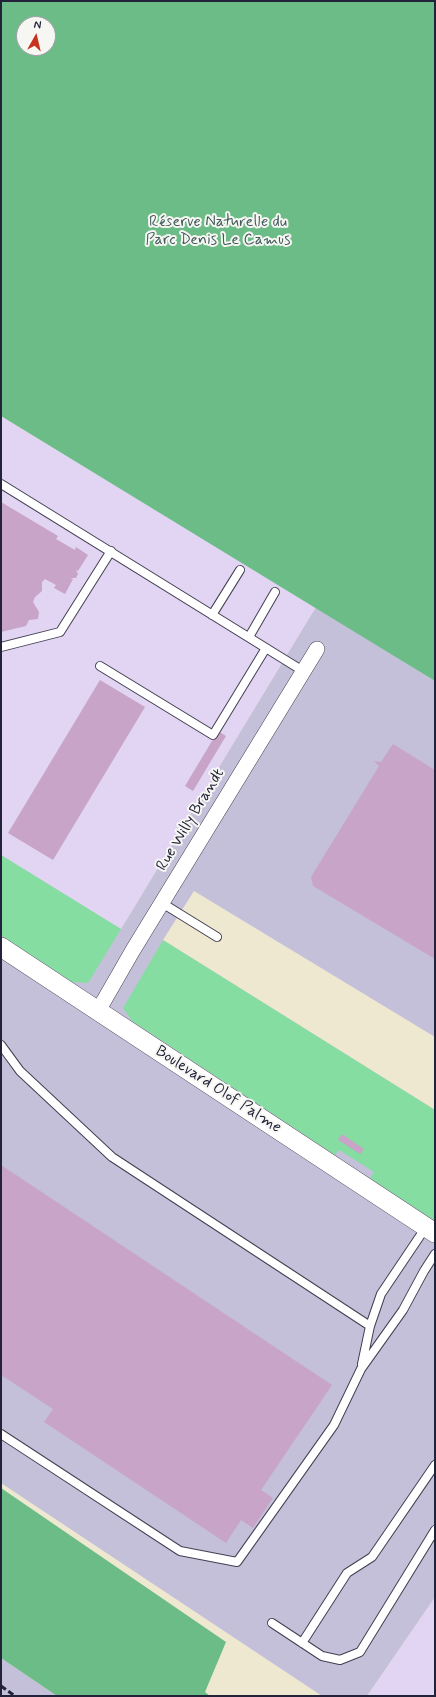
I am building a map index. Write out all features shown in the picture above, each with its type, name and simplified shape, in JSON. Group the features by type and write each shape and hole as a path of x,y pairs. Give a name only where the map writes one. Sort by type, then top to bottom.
{"street":[{"name":"Rue Willy Brandt","path":"98,1011 317,649"},
{"name":"Boulevard Olof Palme","path":"1,947 430,1230"}],"lane":[{"path":"1,484 303,671"},
{"path":"1,647 60,632 111,551"},
{"path":"212,615 240,570"},
{"path":"249,637 276,592"},
{"path":"100,666 213,735 266,648"},
{"path":"162,903 217,937"},
{"path":"1,1045 20,1071 112,1157 370,1326"},
{"path":"361,1369 370,1326 381,1294 430,1230"},
{"path":"1,1434 180,1552 237,1562 334,1425 361,1369 403,1310 435,1254"},
{"path":"302,1643 347,1573 372,1557 435,1465"},
{"path":"272,1623 322,1656 340,1660 360,1652 435,1530"}],"shaded area":[{"path":"1,416 316,607 121,929 1,855"},
{"path":"316,607 435,681 435,1037 194,891 163,940 435,1110 435,1597 367,1696 322,1696 1,1483 1,855 121,929"},
{"path":"435,1597 435,1696 367,1696"},
{"path":"1,1658 57,1696 1,1696"}],"green space":[{"name":"Réserve Naturelle du Parc Denis Le Camus","path":"1,1 435,1 435,681 1,416"},
{"path":"1,855 121,929 88,983 72,982 1,935"},
{"path":"163,940 435,1110 435,1221 370,1178 374,1172 339,1150 335,1155 132,1021 123,1008"},
{"path":"1,1488 226,1642 205,1692 210,1696 57,1696 1,1658"}],"building":[{"path":"1,502 58,536 56,539 75,550 76,547 88,555 78,571 76,570 78,574 76,578 70,578 73,579 65,594 54,588 56,585 45,579 42,582 42,591 35,597 33,602 39,612 38,619 29,620 26,626 1,632"},
{"path":"100,680 145,707 53,860 8,833"},
{"path":"218,731 226,736 193,791 185,786"},
{"path":"393,744 435,770 435,959 313,886 311,877 379,766 374,761 381,762"},
{"path":"342,1134 364,1149 360,1154 338,1140"},
{"path":"1,1165 332,1385 261,1490 273,1498 253,1528 241,1520 226,1543 44,1422 53,1409 1,1375"}],"railway":[{"path":"1,1686 15,1696"}]}
